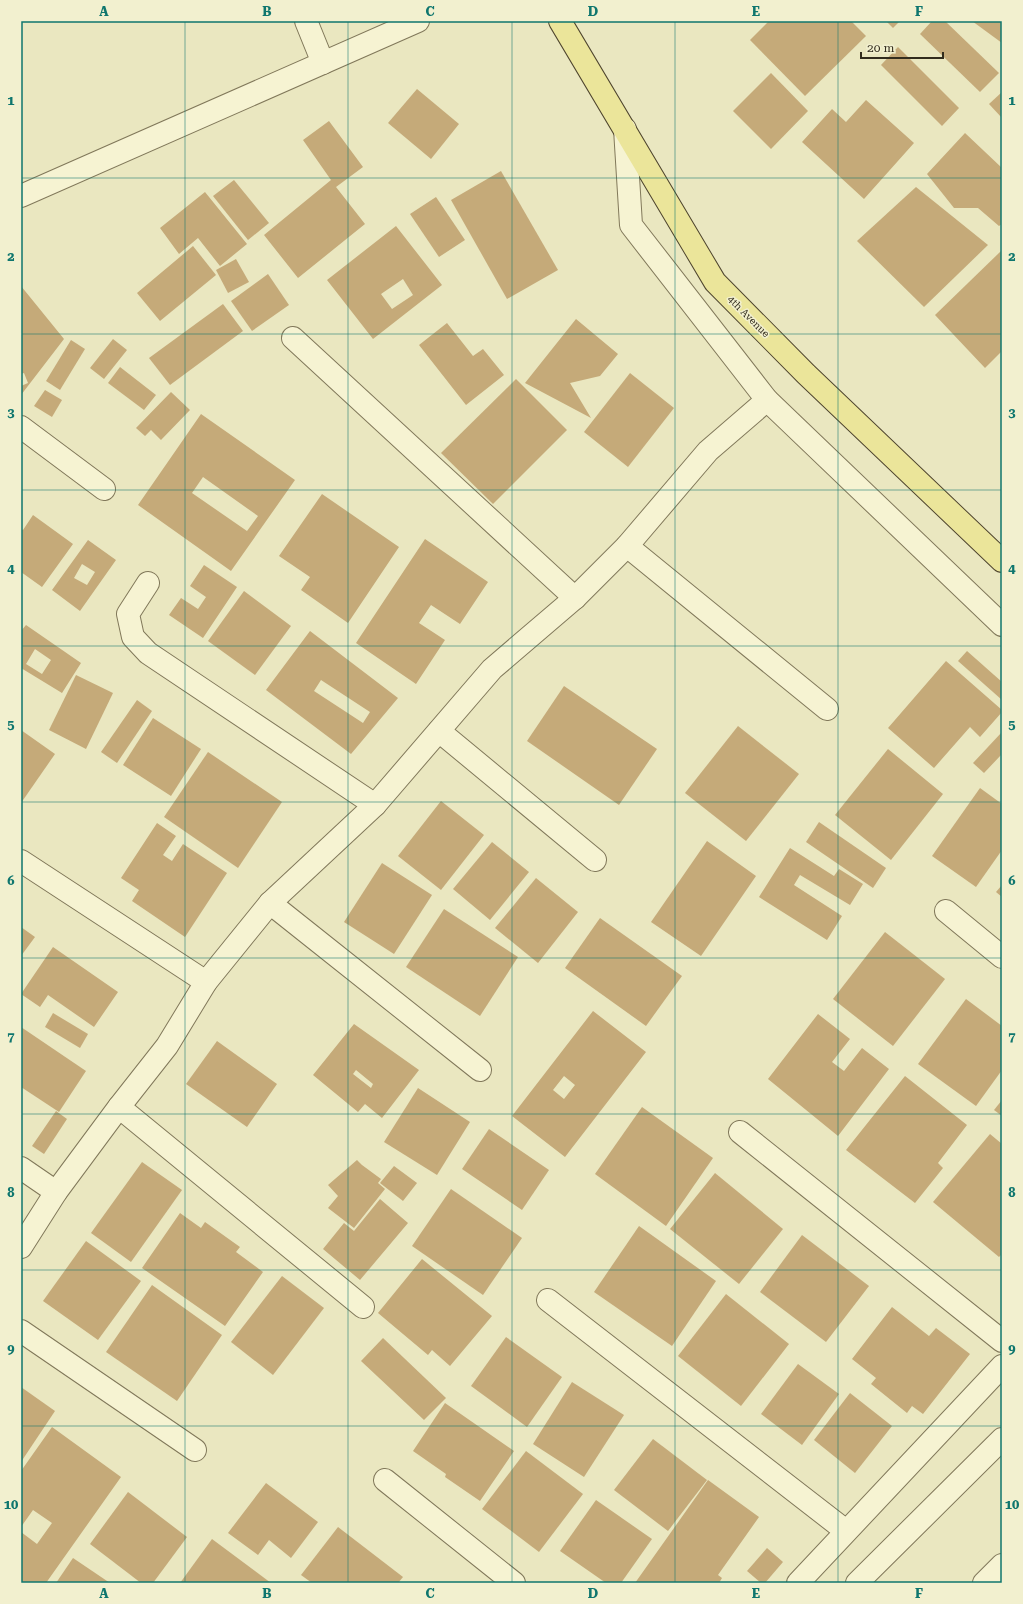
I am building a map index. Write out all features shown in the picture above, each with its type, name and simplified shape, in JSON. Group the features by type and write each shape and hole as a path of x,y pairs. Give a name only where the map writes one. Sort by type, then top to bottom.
{"main road":[{"name":"4th Avenue","path":"560,21 715,282 806,374 1002,561"}],"street":[{"path":"306,21 323,63"},
{"path":"21,196 418,21"},
{"path":"625,129 630,225 767,400 1002,625"},
{"path":"293,338 576,598"},
{"path":"21,1247 56,1192 119,1107 167,1046 206,982 270,903 375,805 492,669 576,598 627,546 708,451 767,400"},
{"path":"21,427 104,489"},
{"path":"627,546 827,709"},
{"path":"148,583 128,614 134,637 148,653 375,805"},
{"path":"439,731 595,860"},
{"path":"21,861 206,982"},
{"path":"270,903 480,1070"},
{"path":"946,912 1002,957"},
{"path":"119,1107 363,1307"},
{"path":"740,1132 1002,1341"},
{"path":"21,1168 56,1192"},
{"path":"548,1300 846,1531"},
{"path":"21,1331 195,1450"},
{"path":"798,1583 1002,1366"},
{"path":"857,1583 1002,1439"},
{"path":"385,1480 514,1583"},
{"path":"984,1583 1002,1565"}],"building":[{"path":"769,21 851,21 866,36 805,96 750,40"},
{"path":"886,21 900,21 893,28"},
{"path":"932,21 945,21 999,73 980,92 920,34"},
{"path":"972,21 1002,21 1002,43"},
{"path":"898,47 959,108 942,126 881,65"},
{"path":"771,73 808,111 771,149 733,111"},
{"path":"417,89 459,124 431,159 388,123"},
{"path":"1002,92 1002,118 989,104"},
{"path":"866,100 914,143 864,199 802,142 832,109 846,122"},
{"path":"329,121 363,167 336,187 365,224 298,278 264,235 331,180 303,140"},
{"path":"965,133 1002,168 1002,224 999,226 978,208 954,208 927,174"},
{"path":"501,171 558,270 507,299 451,200"},
{"path":"234,180 269,223 248,240 213,196"},
{"path":"916,187 988,245 924,307 857,241"},
{"path":"205,192 247,244 220,266 198,238 179,254 160,228"},
{"path":"436,197 465,240 439,257 410,214"},
{"path":"396,226 442,285 373,339 327,280","holes":["403,279 413,295 392,309 381,294"]},
{"path":"193,246 216,275 160,321 137,293"},
{"path":"1001,251 1002,351 985,368 935,315"},
{"path":"236,259 249,282 228,293 216,270"},
{"path":"268,274 289,305 252,331 231,301"},
{"path":"21,286 64,339 21,395 21,386 28,383 24,373 21,374"},
{"path":"223,304 243,331 170,385 149,358"},
{"path":"576,319 618,354 600,376 570,383 591,418 525,383"},
{"path":"447,323 473,356 483,349 504,375 466,405 419,345"},
{"path":"113,339 127,350 104,379 90,368"},
{"path":"71,340 85,349 60,390 46,381"},
{"path":"120,367 156,395 144,410 108,383"},
{"path":"630,373 674,408 628,467 584,432"},
{"path":"516,379 567,430 493,504 441,453"},
{"path":"45,390 62,400 52,417 34,406"},
{"path":"171,392 190,410 161,440 151,430 145,436 136,428"},
{"path":"201,414 295,480 231,571 138,505","holes":["203,477 258,516 247,531 192,493"]},
{"path":"322,494 399,547 348,623 301,590 310,577 279,556"},
{"path":"33,515 73,544 42,587 21,572 21,529 23,530"},
{"path":"425,539 488,582 460,624 431,605 419,623 445,640 416,684 356,643"},
{"path":"88,540 116,560 80,611 52,590","holes":["82,564 95,572 87,585 74,578"]},
{"path":"204,565 237,587 203,638 169,615 181,598 198,609 206,597 190,586"},
{"path":"244,591 291,626 255,675 208,641"},
{"path":"26,625 81,663 62,693 21,668 21,631","holes":["35,649 51,660 42,674 26,664"]},
{"path":"310,631 398,698 351,754 266,690","holes":["321,680 370,712 363,723 314,691"]},
{"path":"967,651 1002,682 1002,700 958,661"},
{"path":"946,661 1002,710 1002,712 980,737 970,727 934,768 888,728"},
{"path":"76,675 113,693 86,749 49,730"},
{"path":"564,686 657,749 619,805 527,741"},
{"path":"137,700 152,711 117,763 101,752"},
{"path":"153,718 201,749 171,796 123,765"},
{"path":"738,726 799,774 746,841 685,793"},
{"path":"21,730 55,754 21,803"},
{"path":"1002,732 1002,754 984,773 973,763"},
{"path":"888,749 943,794 891,860 835,815"},
{"path":"208,752 282,802 238,868 164,817"},
{"path":"980,788 1002,804 1002,850 976,887 932,856"},
{"path":"441,801 484,835 441,890 398,856"},
{"path":"819,822 886,868 873,888 806,842"},
{"path":"157,823 176,836 163,855 172,861 183,844 227,873 185,937 132,901 139,890 121,878"},
{"path":"707,841 756,876 701,956 651,922"},
{"path":"492,842 529,872 490,920 453,889"},
{"path":"790,848 834,876 839,869 863,884 850,905 800,875 794,885 842,916 827,940 759,897"},
{"path":"382,863 432,895 394,954 344,922"},
{"path":"536,878 578,912 538,963 495,928"},
{"path":"1002,885 1002,897 996,892"},
{"path":"444,909 518,957 480,1016 406,967"},
{"path":"600,918 682,976 646,1026 565,968"},
{"path":"21,927 35,937 21,956"},
{"path":"885,932 945,979 893,1046 833,999"},
{"path":"53,947 118,992 94,1027 48,995 40,1007 21,994"},
{"path":"966,999 1002,1026 1002,1070 976,1106 918,1064"},
{"path":"593,1011 646,1052 565,1157 512,1116","holes":["564,1076 575,1085 564,1099 553,1090"]},
{"path":"53,1013 88,1034 80,1048 45,1027"},
{"path":"818,1014 850,1039 832,1062 844,1071 862,1048 889,1069 838,1136 768,1079"},
{"path":"354,1024 419,1070 382,1118 365,1104 358,1112 313,1075","holes":["356,1070 373,1084 371,1088 353,1074"]},
{"path":"21,1027 86,1071 59,1112 21,1087"},
{"path":"217,1041 277,1084 247,1127 186,1084"},
{"path":"905,1076 967,1125 938,1163 943,1168 915,1203 846,1150"},
{"path":"418,1088 470,1122 437,1175 384,1142"},
{"path":"1002,1100 1002,1116 994,1110"},
{"path":"642,1107 713,1158 666,1226 595,1174"},
{"path":"56,1111 67,1119 44,1154 32,1146"},
{"path":"489,1129 549,1170 522,1210 462,1169"},
{"path":"990,1134 1002,1144 1002,1254 999,1257 933,1202"},
{"path":"357,1160 381,1179 378,1183 385,1189 354,1228 328,1208 338,1196 328,1185"},
{"path":"142,1162 182,1190 131,1262 91,1233"},
{"path":"394,1166 417,1183 403,1201 380,1183"},
{"path":"715,1173 783,1229 739,1284 670,1229"},
{"path":"451,1189 522,1238 483,1295 412,1246"},
{"path":"380,1199 408,1223 360,1280 323,1249 344,1223 354,1231"},
{"path":"180,1213 201,1228 205,1222 240,1247 236,1252 263,1272 225,1326 142,1268"},
{"path":"639,1226 716,1281 672,1346 594,1292"},
{"path":"802,1235 869,1286 826,1342 760,1292"},
{"path":"86,1241 141,1281 98,1340 43,1301"},
{"path":"422,1259 492,1316 450,1366 432,1350 428,1355 378,1313"},
{"path":"282,1276 324,1308 273,1375 231,1342"},
{"path":"152,1285 222,1335 177,1401 106,1352"},
{"path":"726,1294 789,1344 741,1406 678,1356"},
{"path":"892,1307 929,1336 936,1328 970,1354 923,1414 912,1406 907,1413 871,1384 876,1378 852,1359"},
{"path":"506,1337 562,1377 527,1427 471,1386"},
{"path":"383,1338 446,1398 424,1420 361,1361"},
{"path":"798,1364 839,1394 802,1445 761,1414"},
{"path":"572,1382 624,1415 584,1477 533,1444"},
{"path":"21,1387 55,1411 21,1462"},
{"path":"850,1393 892,1426 855,1473 814,1440"},
{"path":"445,1403 514,1451 480,1501 445,1477 446,1474 413,1451"},
{"path":"52,1427 121,1477 46,1583 21,1583 21,1532 37,1544 52,1523 33,1510 21,1527 21,1471"},
{"path":"653,1439 707,1480 668,1531 614,1490"},
{"path":"526,1451 583,1494 539,1552 482,1509"},
{"path":"708,1480 759,1517 718,1575 722,1578 719,1583 635,1583"},
{"path":"266,1483 318,1522 291,1558 269,1540 258,1555 228,1533"},
{"path":"128,1492 187,1537 153,1583 141,1583 90,1544"},
{"path":"596,1500 652,1539 621,1583 606,1583 560,1551"},
{"path":"338,1527 403,1577 398,1583 312,1583 301,1575"},
{"path":"212,1539 271,1583 180,1583"},
{"path":"767,1548 783,1562 765,1583 761,1583 747,1571"},
{"path":"73,1558 110,1583 56,1583"}]}
